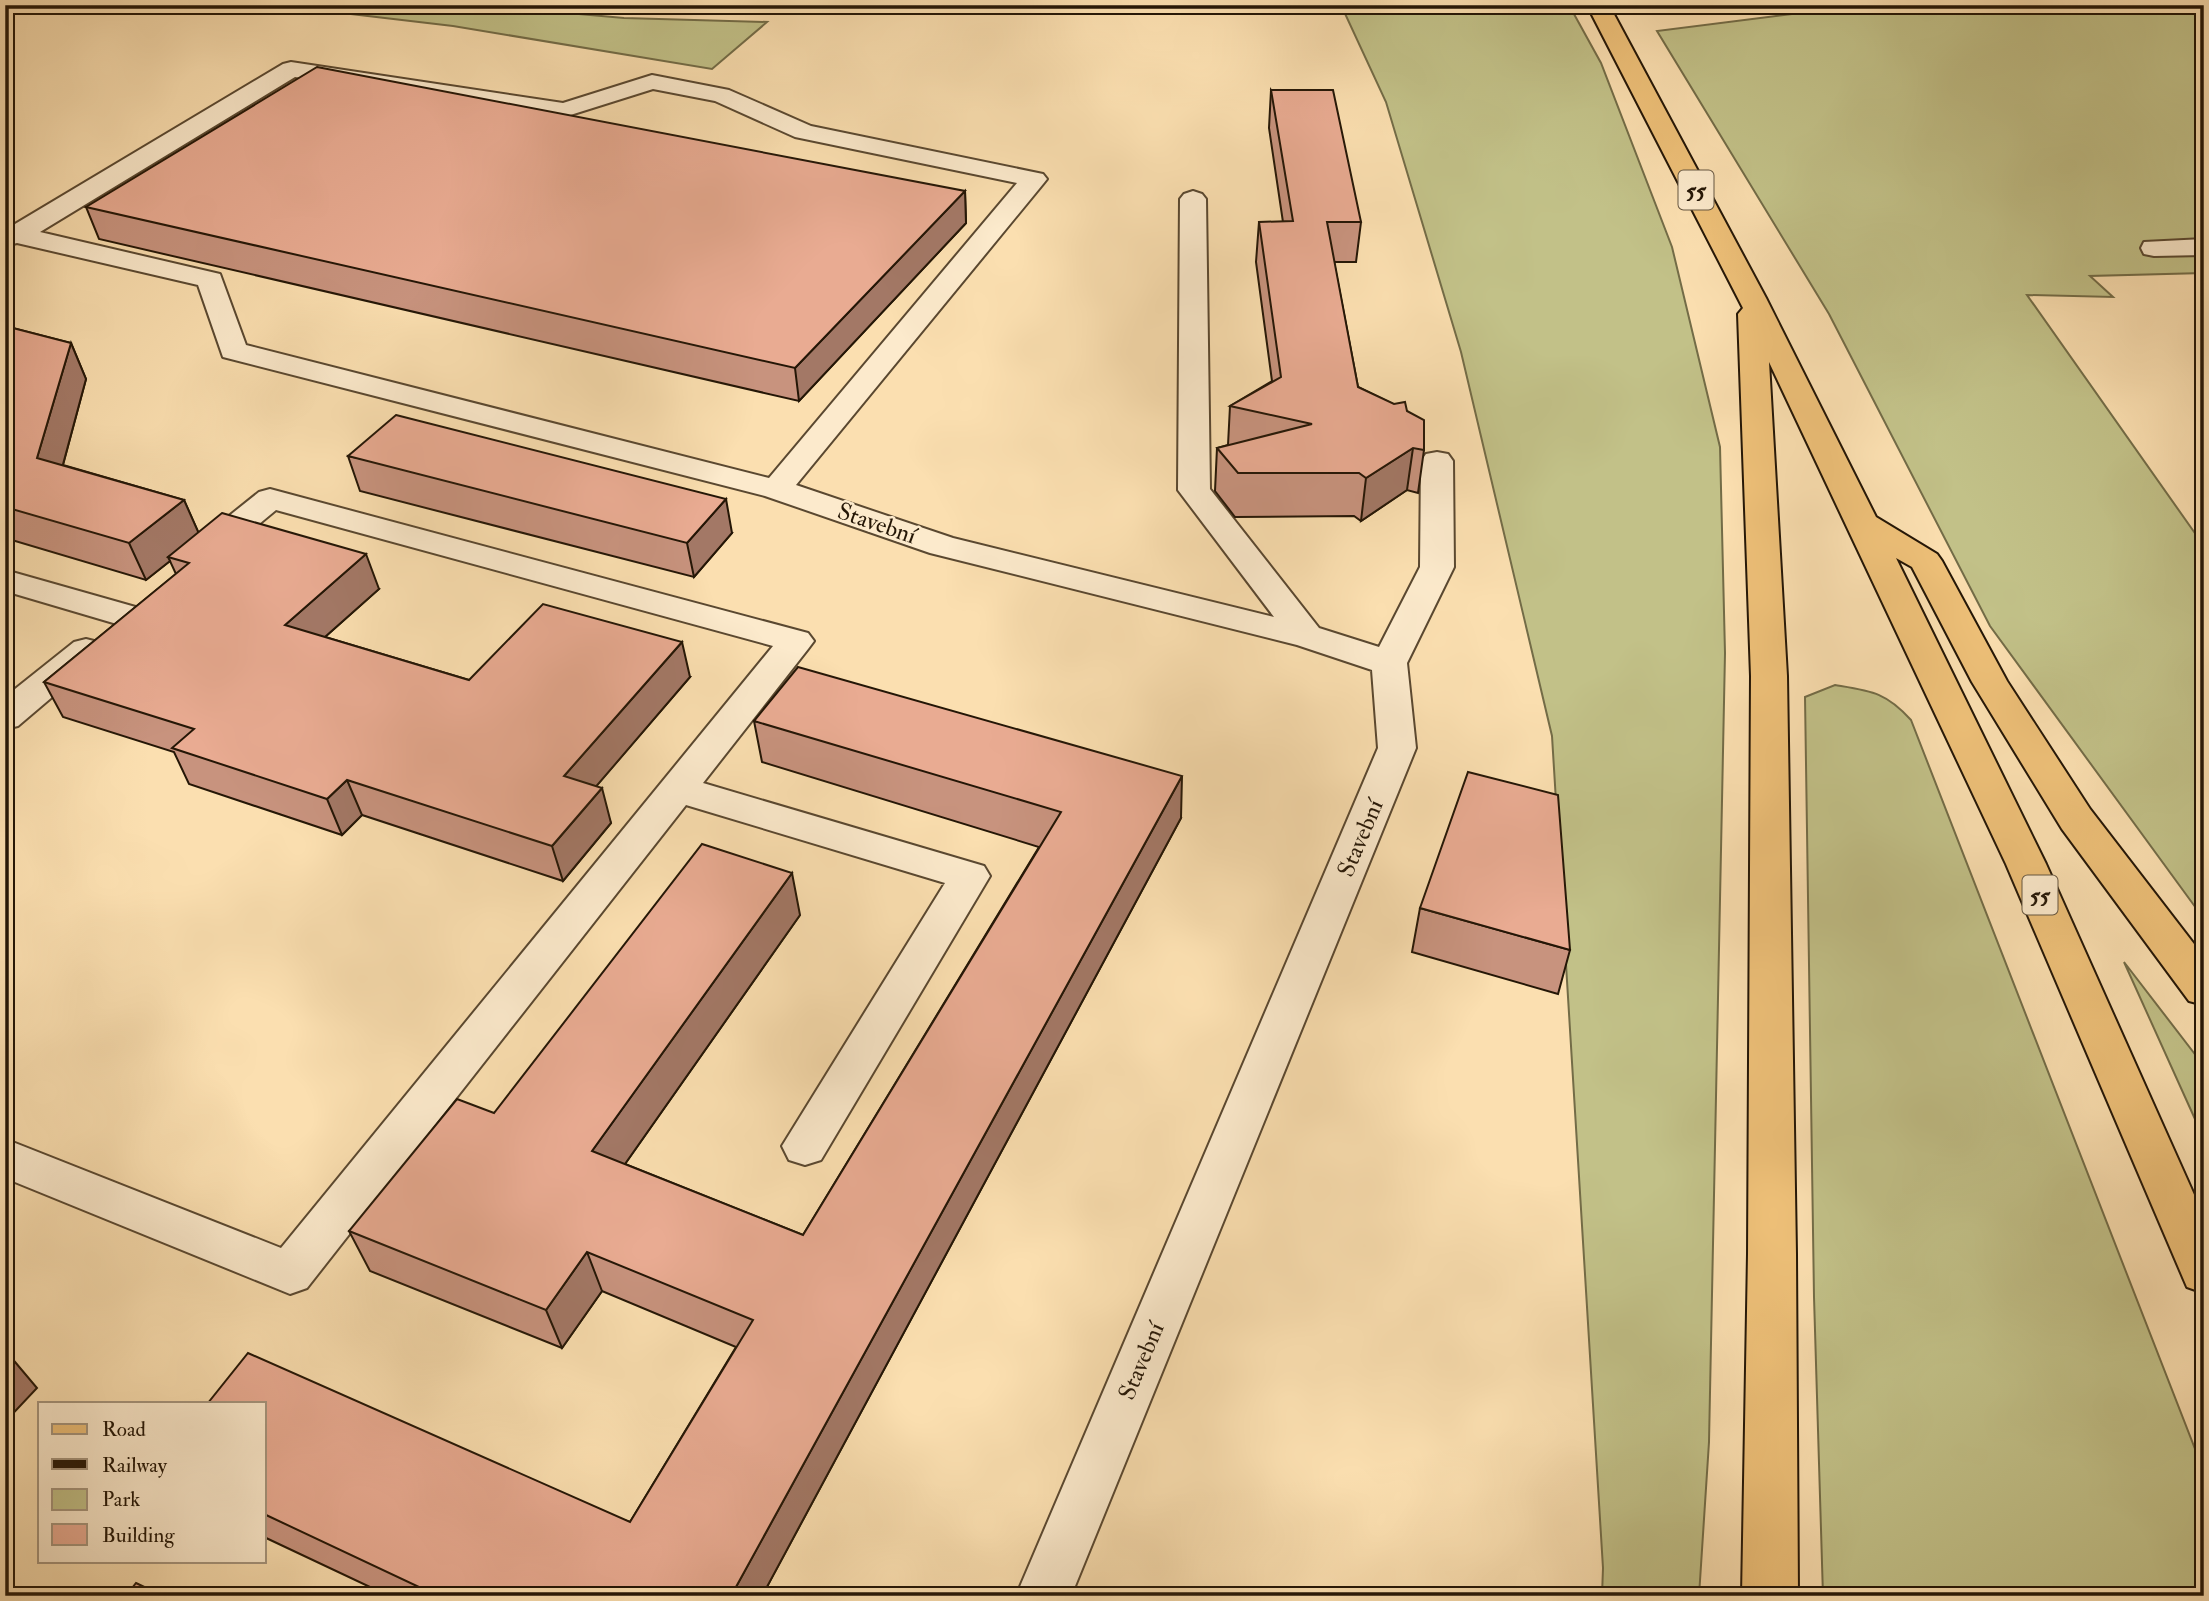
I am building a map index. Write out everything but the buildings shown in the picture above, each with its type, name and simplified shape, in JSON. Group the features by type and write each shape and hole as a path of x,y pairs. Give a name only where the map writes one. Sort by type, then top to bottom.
{"main road":[{"name":"55","path":"1598,5 1752,298 1863,523 2026,864 2204,1272"},
{"path":"1752,298 1769,676 1772,1226 1770,1596"},
{"path":"1863,523 1925,561 1990,682 2076,819 2204,989"}],"lane":[{"path":"11,236 291,69 564,110 652,82 720,94 804,132 1034,178 776,489"},
{"path":"1193,200 1194,490 1307,636"},
{"name":"Stavební","path":"11,236 210,279 233,351 776,489 943,546 1307,636 1389,663 1397,748 1043,1596"},
{"path":"2154,248 2204,247"},
{"path":"1389,663 1437,567 1437,461"},
{"path":"5,717 270,499 796,641 290,1273 5,1158"},
{"path":"5,580 151,597"},
{"path":"677,789 970,876 805,1146"}],"green space":[{"path":"274,5 476,5 624,18 767,22 712,69 453,26"},
{"path":"1341,5 1569,5 1601,63 1672,247 1720,447 1725,653 1709,1442 1699,1596 1602,1596 1603,1568 1552,736 1461,352 1386,102"},
{"path":"1864,5 2204,5 2204,273 2090,276 2113,297 2027,295 2204,546 2204,919 1990,626 1829,314 1657,31"},
{"path":"1835,685 1877,694 1894,704 1911,720 2204,1472 2204,1596 1823,1596 1814,1297 1805,697"},
{"path":"2124,962 2204,1066 2204,1139"}],"railway":[{"path":"609,5 771,12 895,12 1066,5"}]}
